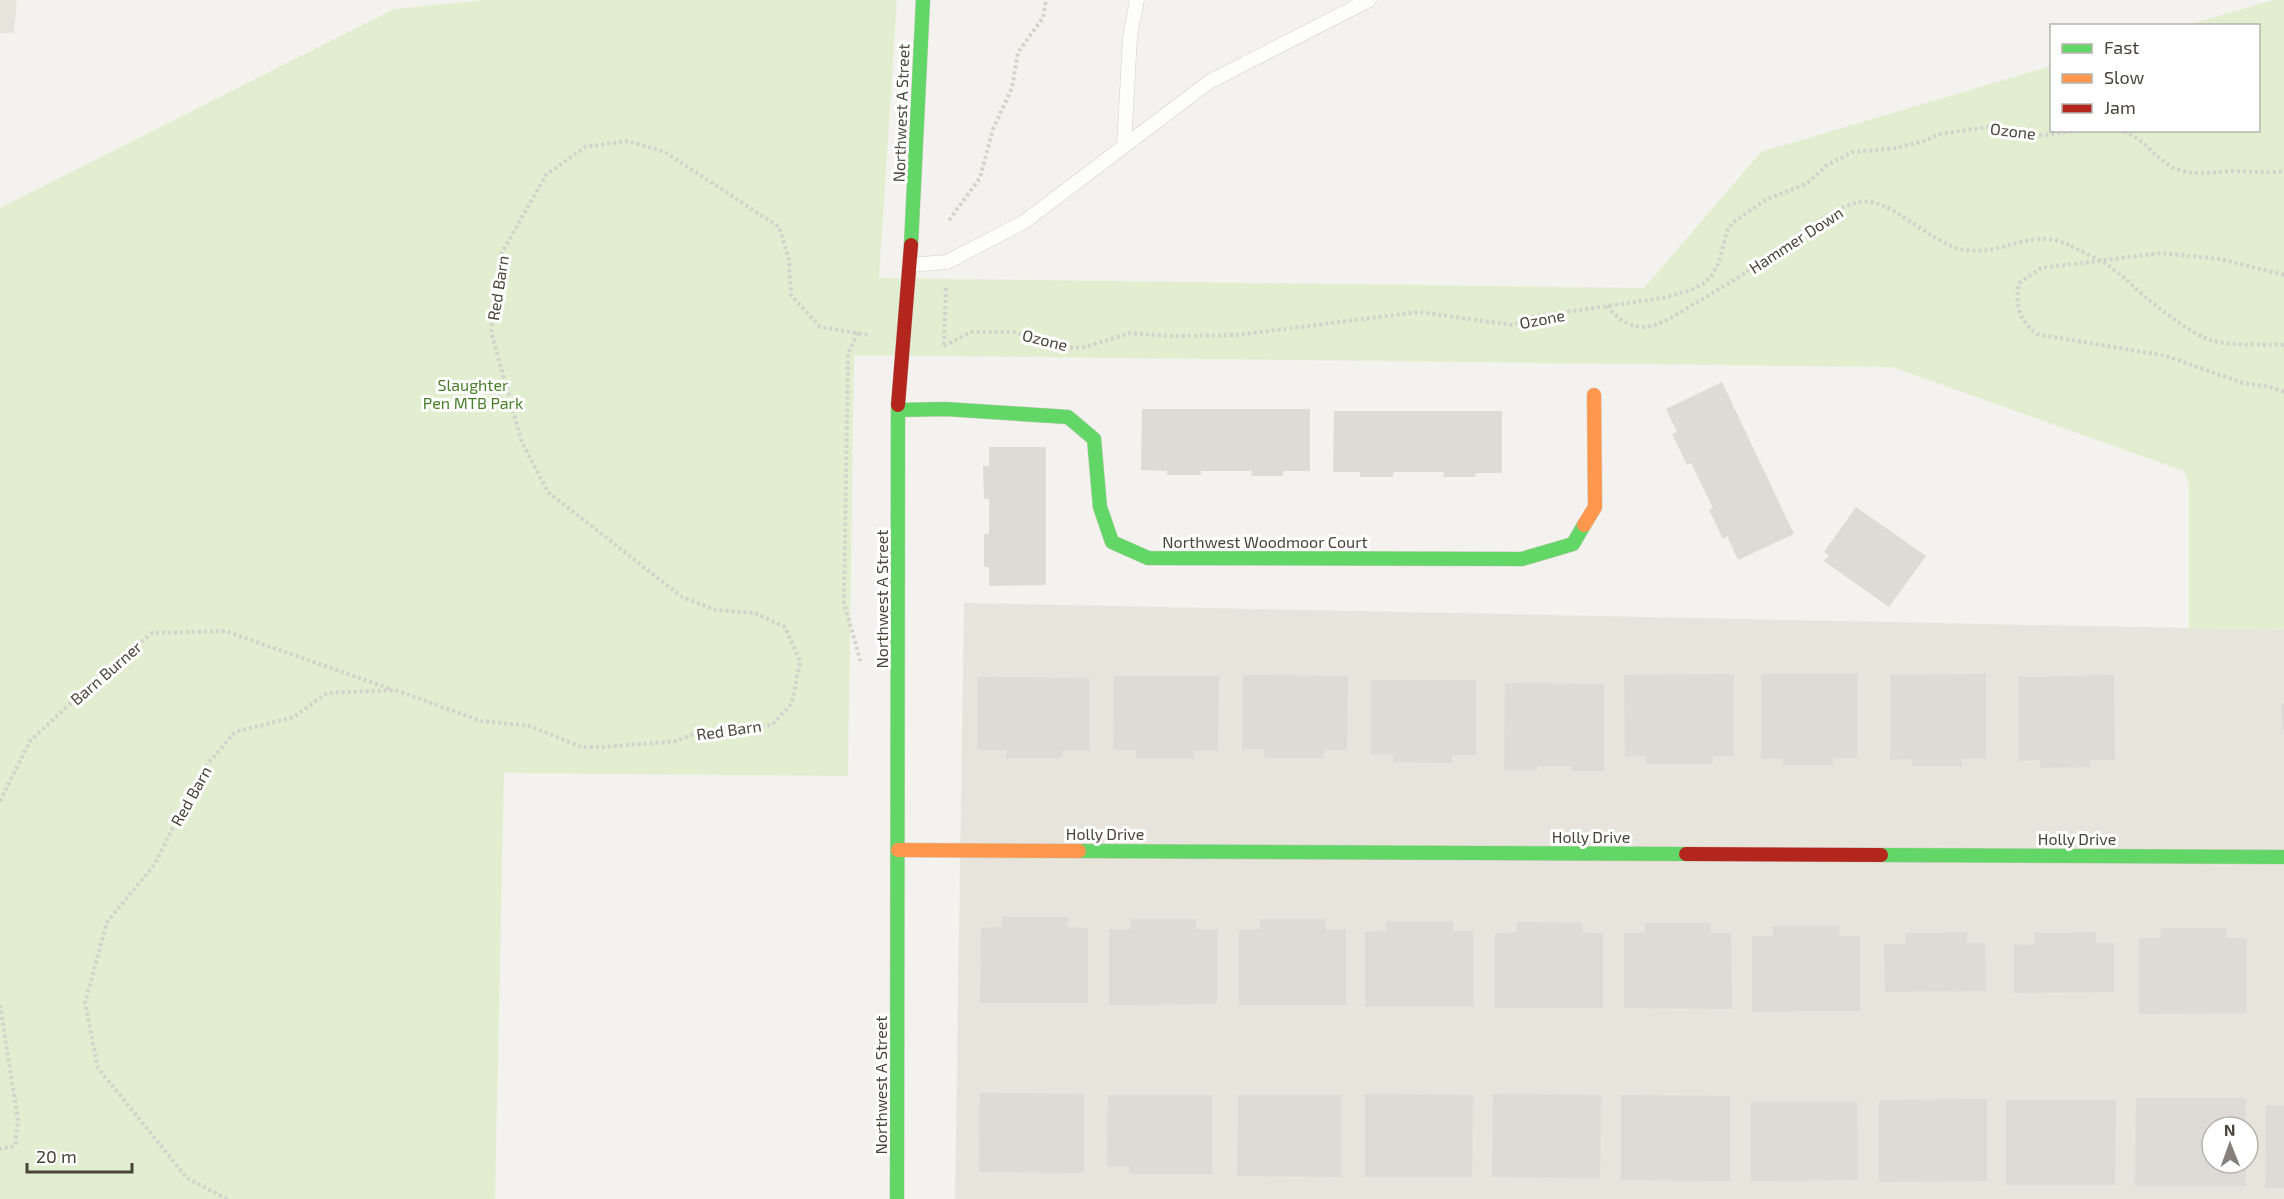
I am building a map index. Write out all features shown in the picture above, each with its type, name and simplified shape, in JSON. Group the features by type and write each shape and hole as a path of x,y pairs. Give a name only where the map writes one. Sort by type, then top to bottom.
{"street":[{"name":"Northwest A Street","path":"897,1199 898,410 909,265 923,0"},
{"name":"Northwest Woodmoor Court","path":"898,410 945,410 1068,417 1094,439 1100,507 1112,542 1148,558 1522,559 1573,544 1595,507 1593,395"},
{"name":"Holly Drive","path":"898,850 2284,857"}],"lane":[{"path":"1124,146 1130,37 1137,0"},
{"path":"909,265 947,262 1024,222 1209,81 1369,0"}],"path":[{"path":"948,221 980,178 993,129 1012,88 1018,52 1043,18 1046,0"},
{"name":"Ozone","path":"946,306 944,346 971,332 1014,332 1065,348 1086,347 1130,333 1172,336 1237,335 1419,312 1513,325 1531,317 1663,298 1703,284 1712,275 1719,262 1732,223 1767,200 1806,184 1827,165 1852,152 1898,148 1940,134 1988,127 2020,135 2035,136 2066,132"},
{"path":"2128,132 2141,140 2173,168 2188,172 2202,174 2284,171"},
{"name":"Red Barn","path":"227,1199 188,1178 98,1068 84,1003 107,922 156,864 200,773 235,732 294,717 327,693 395,690 481,721 531,726 581,747 606,747 677,741 701,730 772,725 792,703 800,662 785,627 755,613 716,610 682,597 548,492 522,443 491,332 500,256 546,175 585,147 627,141 665,152 779,227 789,260 791,295 819,327 858,333 848,352 844,603 862,669"},
{"name":"Hammer Down","path":"1606,305 1615,317 1628,324 1643,327 1666,320 1744,274 1833,212 1860,202 1875,201 1943,243 1965,250 1988,251 2036,238 2060,241 2104,263 2174,319 2205,338 2236,344 2284,345"},
{"path":"2284,275 2204,257 2141,255 2115,261 2041,268 2019,284 2016,298 2022,319 2037,334 2166,357 2242,383 2270,387 2284,392"},
{"name":"Barn Burner","path":"0,801 30,741 99,677 152,633 225,630 395,690"},
{"path":"0,1005 18,1120 15,1146 0,1149"}],"shaded area":[{"path":"0,0 17,0 14,33 0,33"},
{"path":"964,603 2284,630 2284,1199 955,1199"}],"green space":[{"name":"Slaughter Pen MTB Park","path":"485,0 897,0 879,278 1644,288 1761,152 2050,66 2050,132 2260,132 2260,24 2190,24 2273,0 2284,0 2284,630 2189,629 2189,484 2184,471 1892,367 854,355 848,776 504,773 495,1199 0,1199 0,208 394,9"}],"building":[{"path":"1722,382 1794,534 1738,560 1727,536 1723,539 1709,510 1713,508 1691,463 1687,465 1672,434 1677,432 1666,409"},
{"path":"1142,409 1310,409 1310,471 1283,471 1283,476 1251,476 1252,471 1201,471 1201,475 1167,475 1167,471 1141,470"},
{"path":"1334,411 1502,411 1502,473 1476,473 1475,477 1443,477 1444,472 1393,472 1393,477 1360,477 1360,472 1333,472"},
{"path":"989,447 1046,447 1046,585 989,586 989,567 984,567 984,534 989,534 989,499 984,499 983,466 989,466"},
{"path":"1856,507 1926,556 1889,607 1824,561 1829,556 1824,552"},
{"path":"1857,673 1857,758 1833,758 1833,765 1783,765 1783,759 1761,759 1761,674"},
{"path":"1734,674 1734,756 1713,756 1713,764 1646,764 1646,756 1625,757 1624,675"},
{"path":"1986,674 1986,759 1962,759 1962,766 1912,766 1912,759 1890,760 1890,675"},
{"path":"1243,675 1348,676 1347,750 1324,750 1323,758 1265,758 1264,749 1242,749"},
{"path":"2114,675 2115,760 2090,760 2090,767 2040,768 2040,760 2018,761 2018,677"},
{"path":"1114,676 1219,676 1218,751 1194,751 1194,759 1135,758 1136,750 1113,750"},
{"path":"977,677 1089,678 1089,751 1062,751 1062,758 1006,758 1006,750 977,750"},
{"path":"1371,680 1476,680 1476,755 1452,755 1452,763 1393,762 1393,754 1371,754"},
{"path":"1505,683 1604,684 1604,771 1572,771 1572,766 1538,766 1538,770 1504,770"},
{"path":"2284,703 2284,730 2282,730 2281,704"},
{"path":"1002,917 1068,917 1068,927 1088,928 1088,1003 980,1003 981,928 1002,927"},
{"path":"1130,919 1196,919 1196,929 1217,929 1217,1004 1109,1005 1109,929 1130,929"},
{"path":"1260,919 1326,919 1326,929 1346,930 1346,1005 1239,1005 1239,930 1260,929"},
{"path":"1386,921 1453,921 1453,931 1473,931 1473,1007 1365,1007 1365,932 1386,931"},
{"path":"1517,922 1582,923 1583,932 1603,933 1603,1008 1495,1008 1495,933 1516,932"},
{"path":"1645,923 1711,923 1711,933 1731,933 1732,1009 1624,1008 1624,933 1645,933"},
{"path":"1773,926 1840,926 1839,936 1860,936 1860,1011 1752,1012 1752,936 1773,936"},
{"path":"2161,928 2226,928 2227,938 2247,938 2247,1013 2139,1014 2139,938 2160,938"},
{"path":"1967,932 1967,943 1985,943 1986,991 1885,992 1884,944 1905,944 1905,933"},
{"path":"2096,932 2096,943 2114,943 2114,992 2014,993 2014,944 2034,945 2034,933"},
{"path":"980,1093 1084,1094 1084,1173 979,1172"},
{"path":"1365,1094 1473,1095 1472,1177 1365,1177"},
{"path":"1493,1094 1601,1095 1600,1178 1492,1177"},
{"path":"1108,1095 1212,1095 1212,1174 1129,1174 1129,1166 1107,1167"},
{"path":"1238,1095 1341,1095 1341,1177 1237,1176"},
{"path":"1621,1095 1730,1096 1730,1181 1621,1180"},
{"path":"2136,1098 2246,1098 2246,1115 2200,1115 2200,1175 2246,1175 2246,1186 2135,1186"},
{"path":"1987,1099 1987,1181 1879,1182 1879,1100"},
{"path":"2006,1100 2116,1100 2115,1185 2006,1185"},
{"path":"1751,1102 1857,1102 1858,1180 1751,1181"},
{"path":"2266,1105 2284,1105 2284,1188 2265,1188"}],"traffic: fast":[{"path":"911,245 923,0"},
{"path":"897,1199 898,405"},
{"path":"898,410 945,409 1068,417 1094,439 1100,507 1112,542 1148,558 1522,559 1573,544 1584,525"},
{"path":"1079,851 1686,854"},
{"path":"1881,855 2284,857"}],"traffic: slow":[{"path":"1584,525 1595,507 1594,395"},
{"path":"898,850 1079,851"}],"traffic: jam":[{"path":"898,405 911,245"},
{"path":"1686,854 1881,855"}]}
